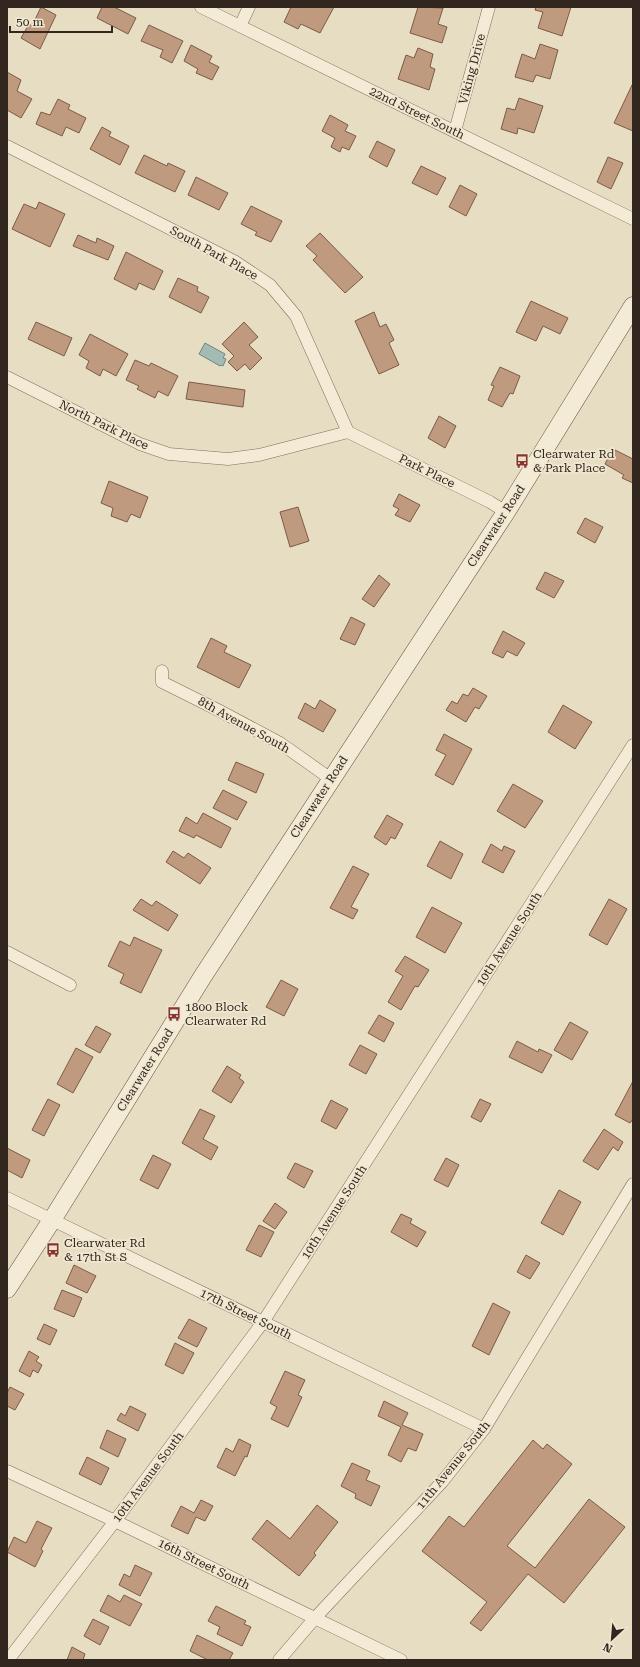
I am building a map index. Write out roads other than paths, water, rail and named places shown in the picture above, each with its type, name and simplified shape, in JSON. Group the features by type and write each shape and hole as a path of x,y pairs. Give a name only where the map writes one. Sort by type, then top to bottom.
{"street":[{"name":"22nd Street South","path":"201,7 633,219"},
{"path":"240,26 249,7"},
{"name":"Viking Drive","path":"455,131 489,7"},
{"name":"South Park Place","path":"7,146 234,261 270,285 296,316 348,432"},
{"name":"Clearwater Road","path":"7,1290 203,976 506,512 633,306"},
{"name":"North Park Place","path":"7,378 140,444 169,454 228,458 259,455 348,432"},
{"name":"Park Place","path":"348,432 490,502 506,512"},
{"name":"8th Avenue South","path":"162,671 162,682 280,743 331,779"},
{"name":"10th Avenue South","path":"8,1660 115,1521 263,1322 633,745"},
{"path":"7,952 70,984"},
{"name":"11th Avenue South","path":"279,1660 314,1618 442,1482 484,1430 633,1184"},
{"name":"17th Street South","path":"7,1198 484,1430"},
{"name":"16th Street South","path":"7,1471 115,1521 400,1660"}],"water":[{"path":"205,343 225,354 223,358 226,359 223,366 220,366 199,354"}],"place":[{"name":"Clearwater Rd & Park Place","path":"522,461"},
{"name":"1800 Block Clearwater Rd","path":"174,1014"},
{"name":"Clearwater Rd & 17th St S","path":"53,1250"}]}
